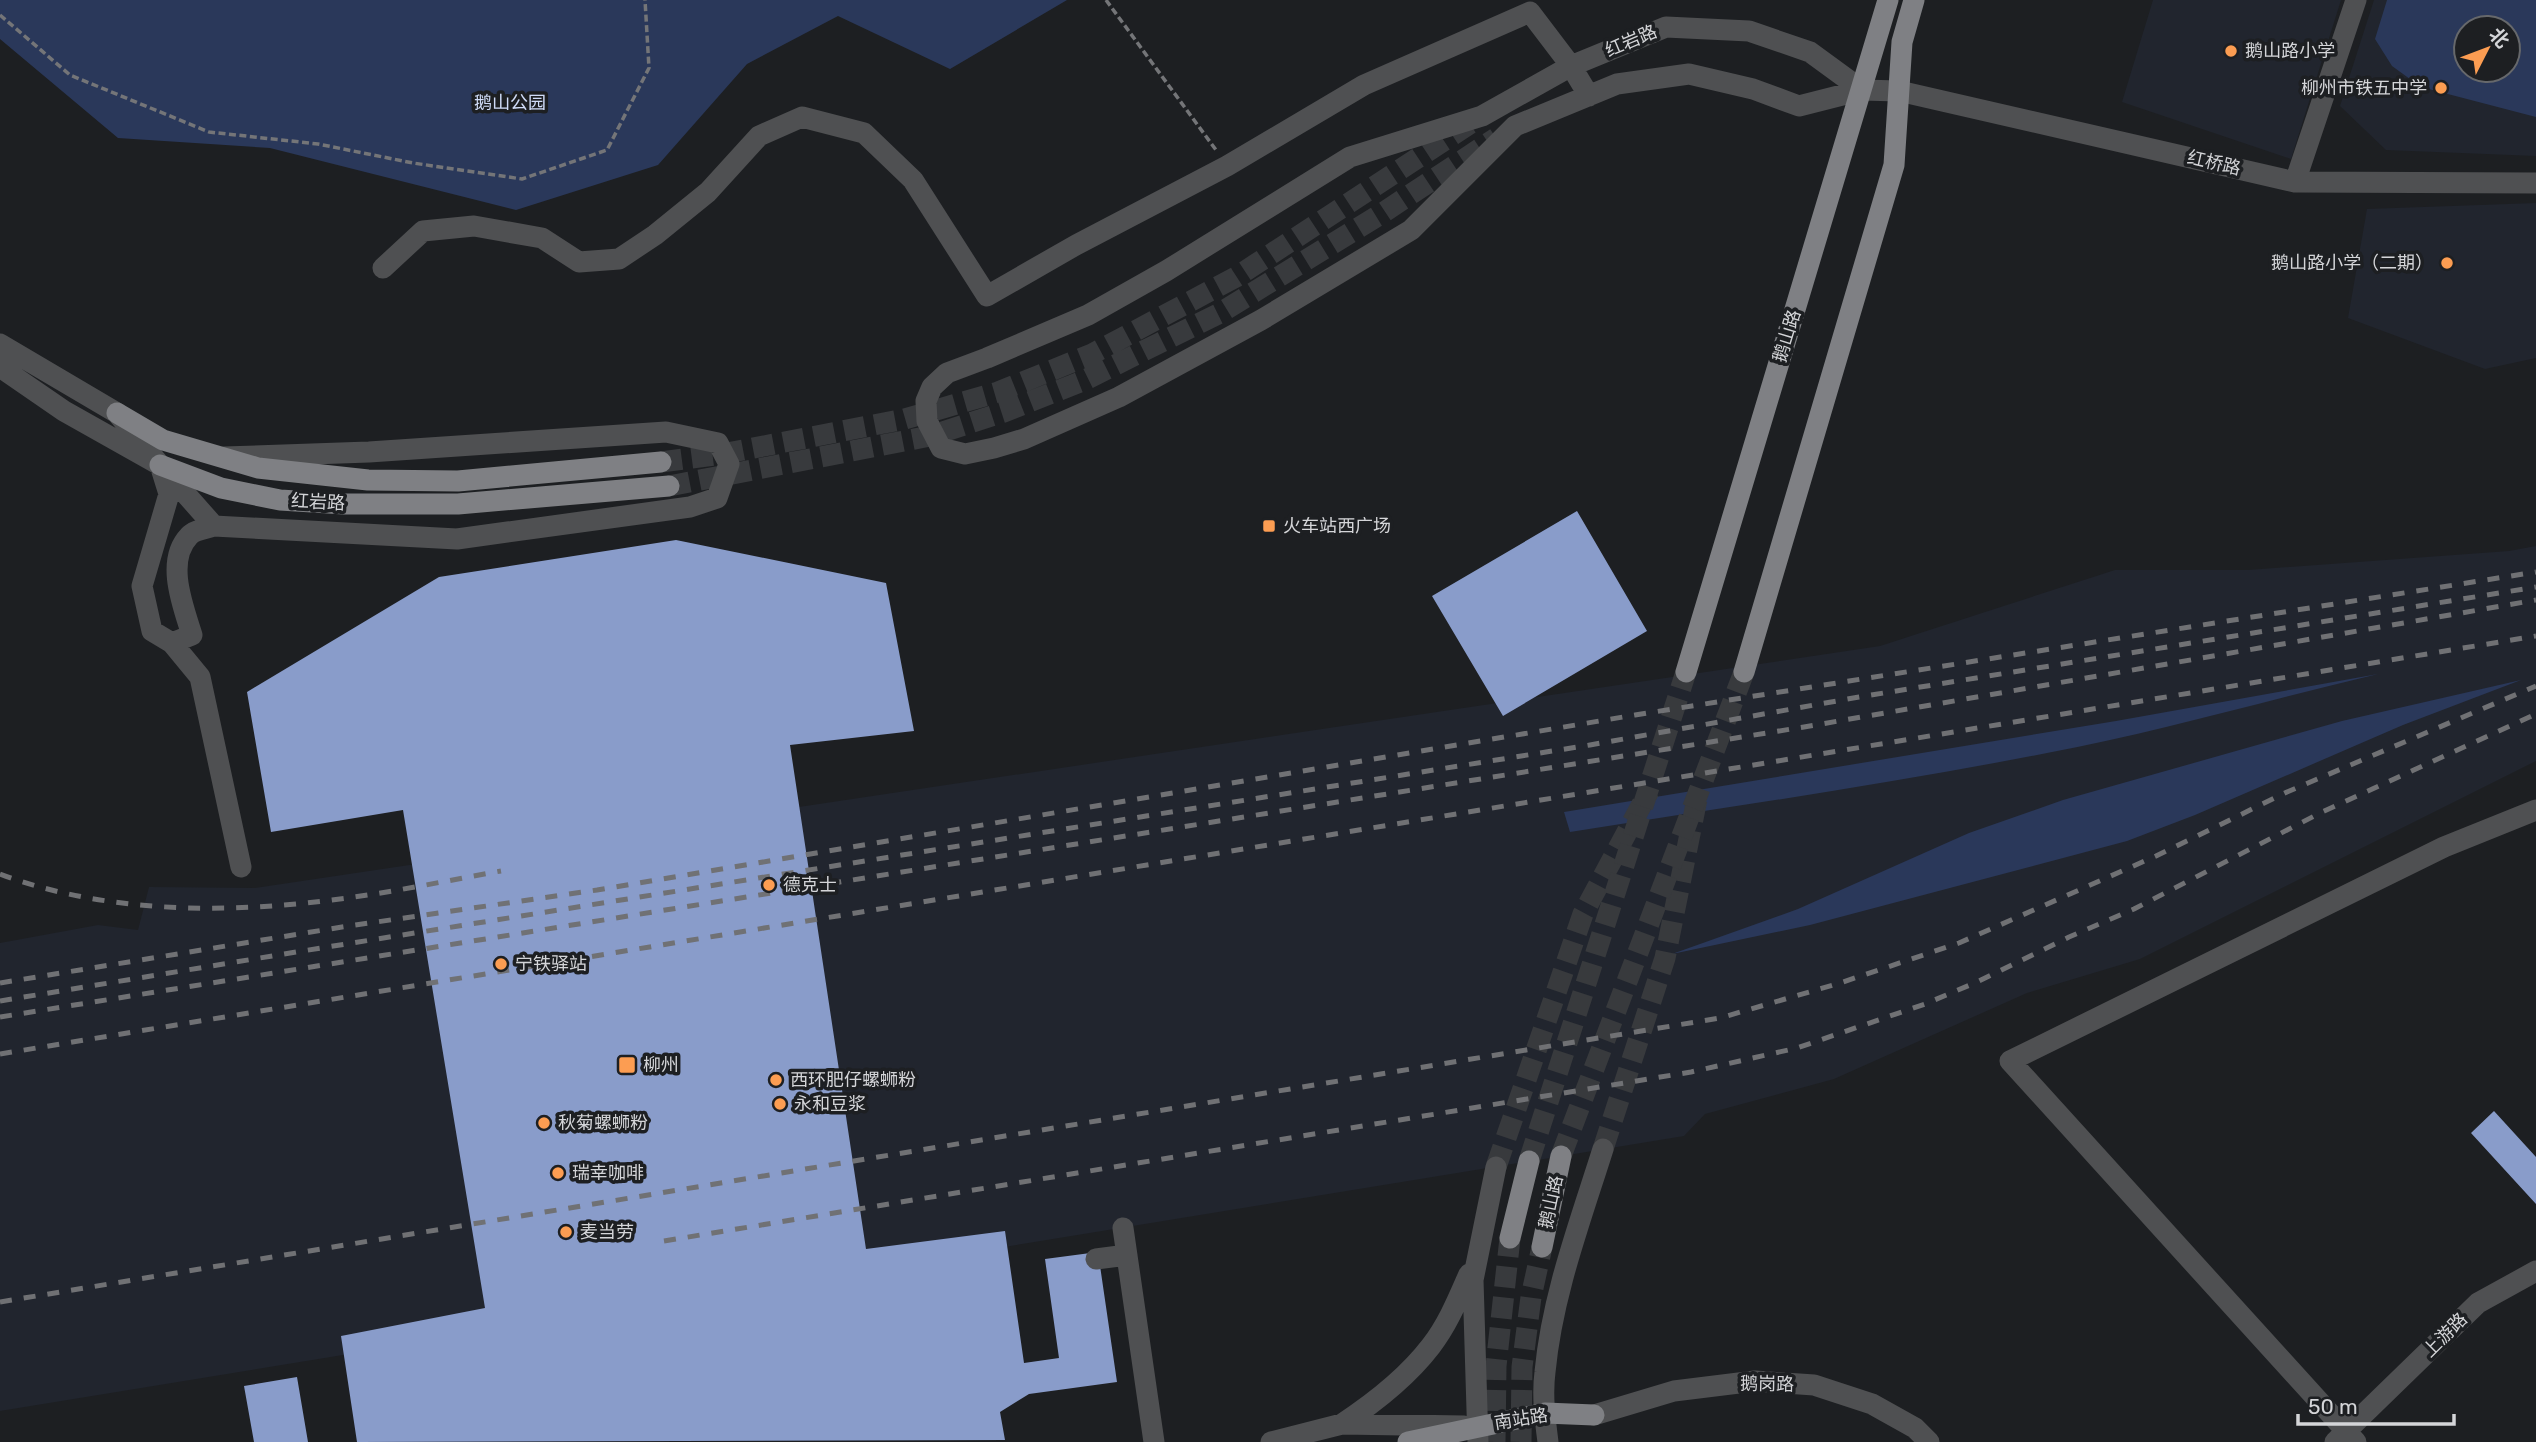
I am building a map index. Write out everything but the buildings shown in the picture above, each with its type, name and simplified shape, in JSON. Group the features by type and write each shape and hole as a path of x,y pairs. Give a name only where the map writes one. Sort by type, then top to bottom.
{"main road":[{"name":"鹅山路","path":"1686,672 1888,0"},
{"path":"1744,672 1894,165 1902,42 1914,0"},
{"name":"红岩路","path":"117,413 163,440 258,468 341,478 445,481 661,462"},
{"name":"红岩路","path":"160,465 221,488 280,500 331,503 458,504 669,486"},
{"name":"鹅山路","path":"1542,1247 1561,1156"},
{"name":"鹅山路","path":"1510,1238 1529,1161"},
{"name":"南站路","path":"1408,1442 1477,1434 1545,1413 1594,1415"}],"street":[{"path":"2295,182 2356,0"},
{"path":"383,268 423,231 474,226 542,238 579,262 619,259 655,235 708,192 759,135 802,117 864,133 913,180 987,296 1076,245 1227,166 1364,85 1530,12 1571,66 1589,96"},
{"name":"红岩路","path":"1862,90 1810,52 1749,31 1666,27 1571,66 1482,116 1350,157 1166,271 1088,315 947,373 932,387 926,401 927,421 941,448 965,454 1024,439 1119,397 1261,320 1412,230 1515,126 1617,84 1689,74 1754,89 1799,106 1862,90 1899,91"},
{"name":"红桥路","path":"1899,91 2295,182 2536,183"},
{"name":"红岩路","path":"0,344 117,413"},
{"name":"红岩路","path":"0,367 64,411 160,465"},
{"path":"117,413 214,526"},
{"path":"172,643 192,635 180,593 178,553 190,534 214,526 457,539 690,507 717,498 729,464 718,443 666,432 369,452 221,457"},
{"path":"160,465 169,494 142,586 152,631 172,643 200,677 241,867"},
{"path":"160,530 183,503 221,488"},
{"path":"2346,1439 2010,1061 2444,847 2536,810"},
{"path":"1548,1442 1544,1373 1560,1288 1603,1149"},
{"path":"1342,1424 1477,1434 1472,1303 1475,1259 1496,1167"},
{"path":"1123,1228 1154,1442"},
{"path":"1096,1259 1127,1255"},
{"path":"1271,1442 1342,1424 1367,1408 1431,1346 1454,1310 1475,1259"},
{"name":"上游路","path":"2346,1439 2478,1303 2536,1271"},
{"name":"鹅岗路","path":"1594,1415 1674,1391 1767,1381 1814,1385 1872,1404 1915,1428 1929,1442"}],"path":[{"path":"0,15 69,75 209,132 318,144 413,163 522,179 607,150 649,68 645,0"},
{"path":"1106,0 1227,166"}],"shaded area":[{"name":"鹅山路小学","path":"2153,0 2341,0 2291,159 2122,102"},
{"name":"柳州市铁五中学","path":"2374,0 2536,0 2536,156 2386,150 2340,106"},
{"name":"鹅山路小学（二期）","path":"2536,203 2536,358 2485,369 2348,318 2367,209"},
{"path":"2536,546 2536,761 2140,959 2027,993 1834,1079 1705,1114 1684,1136 0,1411 0,943 98,925 138,930 149,887 255,888 1880,646 2115,570 2248,570 2509,551"}],"green space":[{"name":"鹅山公园","path":"0,0 1067,0 950,69 838,16 747,64 658,165 516,210 270,148 118,138 0,39"},
{"path":"2387,0 2536,0 2536,117 2421,87 2392,66 2375,39"},
{"path":"2378,674 2089,745 1869,785 1570,832 1564,812 2116,721"},
{"path":"2521,680 2403,725 2195,815 2127,841 1810,925 1672,954 1798,909 1969,833 2063,800 2342,721"}],"tunnel":[{"path":"661,462 722,454 905,419 998,392 1092,354 1236,277 1471,123"},
{"path":"669,486 930,436 1004,412 1085,380 1220,313 1381,214 1496,138"},
{"path":"1529,1161 1686,672"},
{"path":"1561,1156 1744,672"},
{"path":"1496,1167 1583,914 1649,791"},
{"path":"1603,1149 1665,958 1698,794"},
{"path":"1495,1442 1496,1366 1510,1238"},
{"path":"1521,1442 1522,1367 1531,1297 1542,1247"}],"railway":[{"path":"0,983 342,927 597,890 1635,715 2536,572"},
{"path":"0,1001 1590,745 1859,697 2536,587"},
{"path":"0,1017 1804,727 2536,600"},
{"path":"0,1054 2536,636"},
{"path":"0,1302 1720,1018 1840,983 1959,943 2156,856 2287,792 2536,686"},
{"path":"664,1241 1691,1072 1797,1048 1925,1004 1977,982 2134,909 2322,812 2536,714"},
{"path":"0,874 40,887 122,903 206,908 291,905 332,900 501,871"}],"place":[{"name":"鹅山路小学","path":"2231,51"},
{"name":"柳州市铁五中学","path":"2441,88"},
{"name":"鹅山路小学（二期）","path":"2447,263"},
{"name":"火车站西广场","path":"1269,526"},
{"name":"德克士","path":"769,885"},
{"name":"宁铁驿站","path":"501,964"},
{"name":"柳州","path":"627,1065"},
{"name":"西环肥仔螺蛳粉","path":"776,1080"},
{"name":"永和豆浆","path":"780,1104"},
{"name":"秋菊螺蛳粉","path":"544,1123"},
{"name":"瑞幸咖啡","path":"558,1173"},
{"name":"麦当劳","path":"566,1232"}]}
